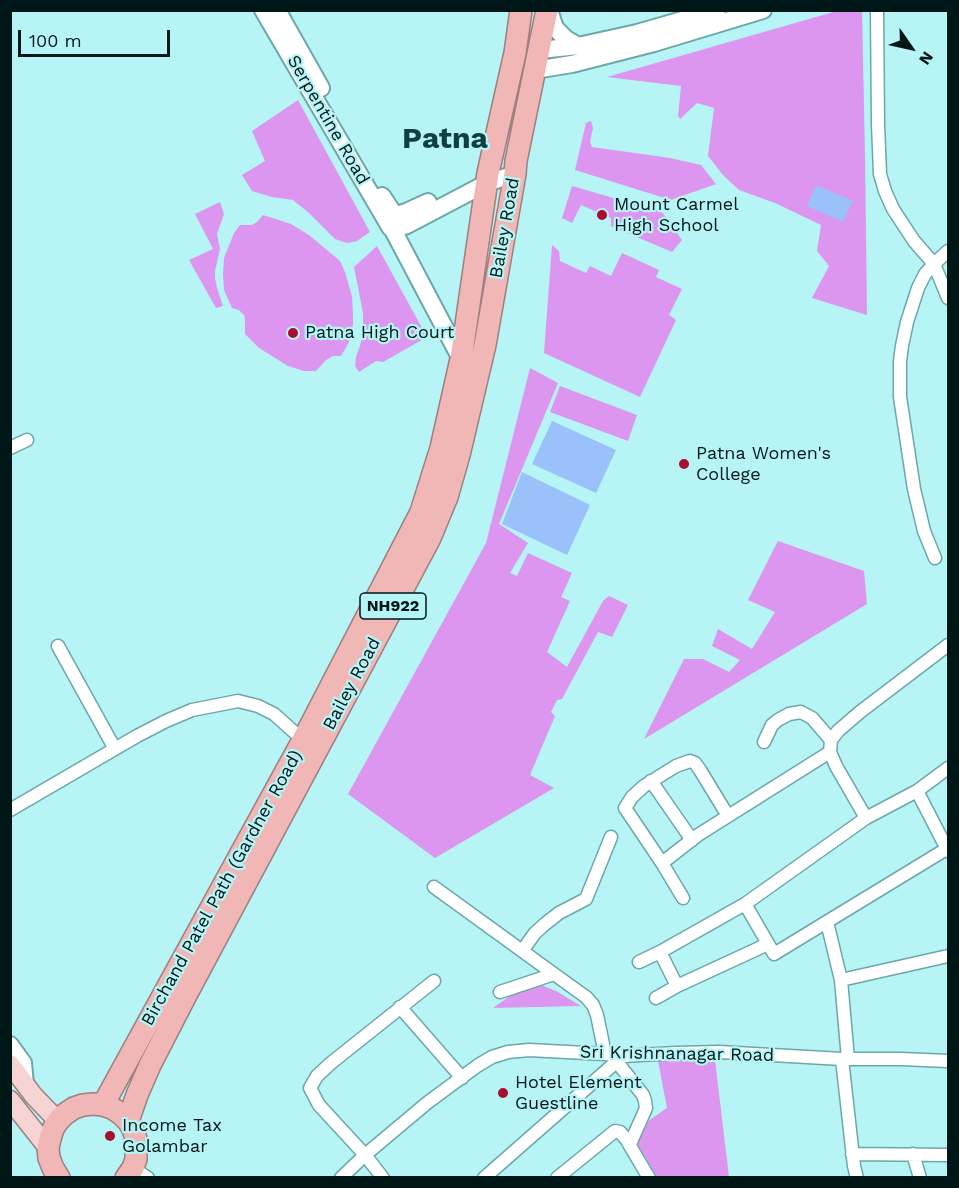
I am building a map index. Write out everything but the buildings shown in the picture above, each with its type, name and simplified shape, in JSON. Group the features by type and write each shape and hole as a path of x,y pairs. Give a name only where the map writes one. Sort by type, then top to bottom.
{"highway":[{"name":"Birchand Patel Path (Gardner Road)","path":"103,1105 303,740 421,513 441,448 460,360 487,178 515,52 521,10"},
{"name":"Bailey Road","path":"128,1121 150,1065 413,569 447,497 485,345 515,167 548,10"},
{"path":"58,1177 52,1168 48,1148 58,1120 74,1108 93,1104 112,1108 128,1121 133,1129 137,1149 136,1174"}],"main road":[{"path":"10,1064 39,1101 58,1120"},
{"path":"10,1100 48,1148"}],"street":[{"name":"Serpentine Road","path":"262,10 393,230 460,360"},
{"path":"277,10 394,214 406,213 515,167"},
{"path":"548,10 555,28 566,39 578,46"},
{"path":"537,60 578,46 637,33 717,10"},
{"path":"527,105 541,83 572,64 654,43 764,10"},
{"path":"877,10 880,174 885,191 902,224 921,251 934,264 948,298"},
{"path":"537,60 572,64"},
{"path":"393,230 408,225 487,178"},
{"path":"935,558 924,531 914,489 899,384 902,346 918,288 925,274 948,251"},
{"path":"10,448 27,440"},
{"path":"662,863 692,840 831,746 838,731 860,712 948,645"},
{"path":"58,646 115,749"},
{"path":"10,810 156,726 192,710 238,701 258,706 274,714 303,740"},
{"path":"764,742 772,725 789,714 801,712 812,718 831,746 844,782 866,818"},
{"path":"683,898 625,808 632,797 651,781 690,760 700,770 728,816"},
{"path":"639,962 745,904 866,818 917,790 948,768"},
{"path":"651,781 692,840"},
{"path":"745,904 774,954 948,849 917,790"},
{"path":"522,951 545,924 559,913 586,899 611,837"},
{"path":"435,887 586,997 593,1005 597,1015 605,1054"},
{"path":"827,922 841,980 852,1154 857,1178"},
{"path":"656,998 768,944"},
{"path":"660,952 677,986"},
{"path":"841,980 948,956"},
{"path":"500,992 554,974"},
{"path":"382,1178 365,1155 319,1105 310,1088 317,1076 434,981"},
{"path":"400,1007 462,1078"},
{"path":"10,1045 23,1063 26,1084"},
{"name":"Sri Krishnanagar Road","path":"341,1178 427,1103 492,1058 508,1052 529,1050 605,1054 620,1059 676,1053 719,1052 845,1059 948,1061"},
{"path":"484,1178 620,1059 643,1095 646,1108 630,1144"},
{"path":"556,1178 615,1131 620,1132 630,1144 648,1178"},
{"path":"852,1154 948,1155"},
{"path":"913,1154 920,1178"}],"shaded area":[{"path":"837,11 862,11 867,315 812,298 829,266 817,251 821,225 775,203 739,190 723,175 708,156 714,108 697,103 680,119 678,116 681,86 607,77"},
{"path":"298,100 370,232 357,241 347,243 335,239 293,200 252,191 242,175 265,161 252,131"},
{"path":"591,121 593,128 590,142 592,147 670,158 701,165 716,184 671,200 575,170 586,123"},
{"path":"572,186 662,212 682,240 672,252 611,226 611,218 581,205 572,223 562,218"},
{"path":"220,202 224,214 217,234 220,249 215,278 223,306 216,308 189,260 213,249 195,214"},
{"path":"263,215 291,224 309,235 340,261 345,272 352,296 353,324 349,342 341,356 333,356 326,360 316,371 304,371 288,366 259,348 245,334 244,315 232,308 224,290 224,258 234,233 240,225 252,225"},
{"path":"552,245 559,251 560,261 586,273 590,266 611,276 622,253 659,270 656,277 682,289 669,315 676,320 640,397 544,353"},
{"path":"377,246 427,337 383,362 376,361 359,372 355,366 363,333 363,313 354,267"},
{"path":"530,368 558,383 499,524 528,543 510,573 517,576 528,553 572,573 561,597 570,601 547,652 567,667 603,601 609,596 628,605 612,637 598,632 562,699 557,700 551,712 555,716 530,775 554,788 435,858 348,794 486,543"},
{"path":"560,386 637,415 628,441 550,412"},
{"path":"778,541 864,571 867,604 644,739 684,659 703,659 729,672 740,660 712,646 718,629 752,649 775,612 748,600"},
{"path":"541,985 581,1006 493,1008 517,991"},
{"path":"715,1060 729,1177 657,1177 631,1133 667,1108 658,1061"}],"water":[{"path":"816,185 853,201 843,222 807,206"},
{"path":"552,421 616,450 596,493 532,464"},
{"path":"522,472 590,505 567,555 502,524"}],"place":[{"name":"Mount Carmel High School","path":"602,215"},
{"name":"Patna High Court","path":"293,333"},
{"name":"Patna Women's College","path":"684,464"},
{"name":"Hotel Element Guestline","path":"503,1093"},
{"name":"Income Tax Golambar","path":"110,1136"}],"district":[{"name":"Patna","path":"445,139"}]}
